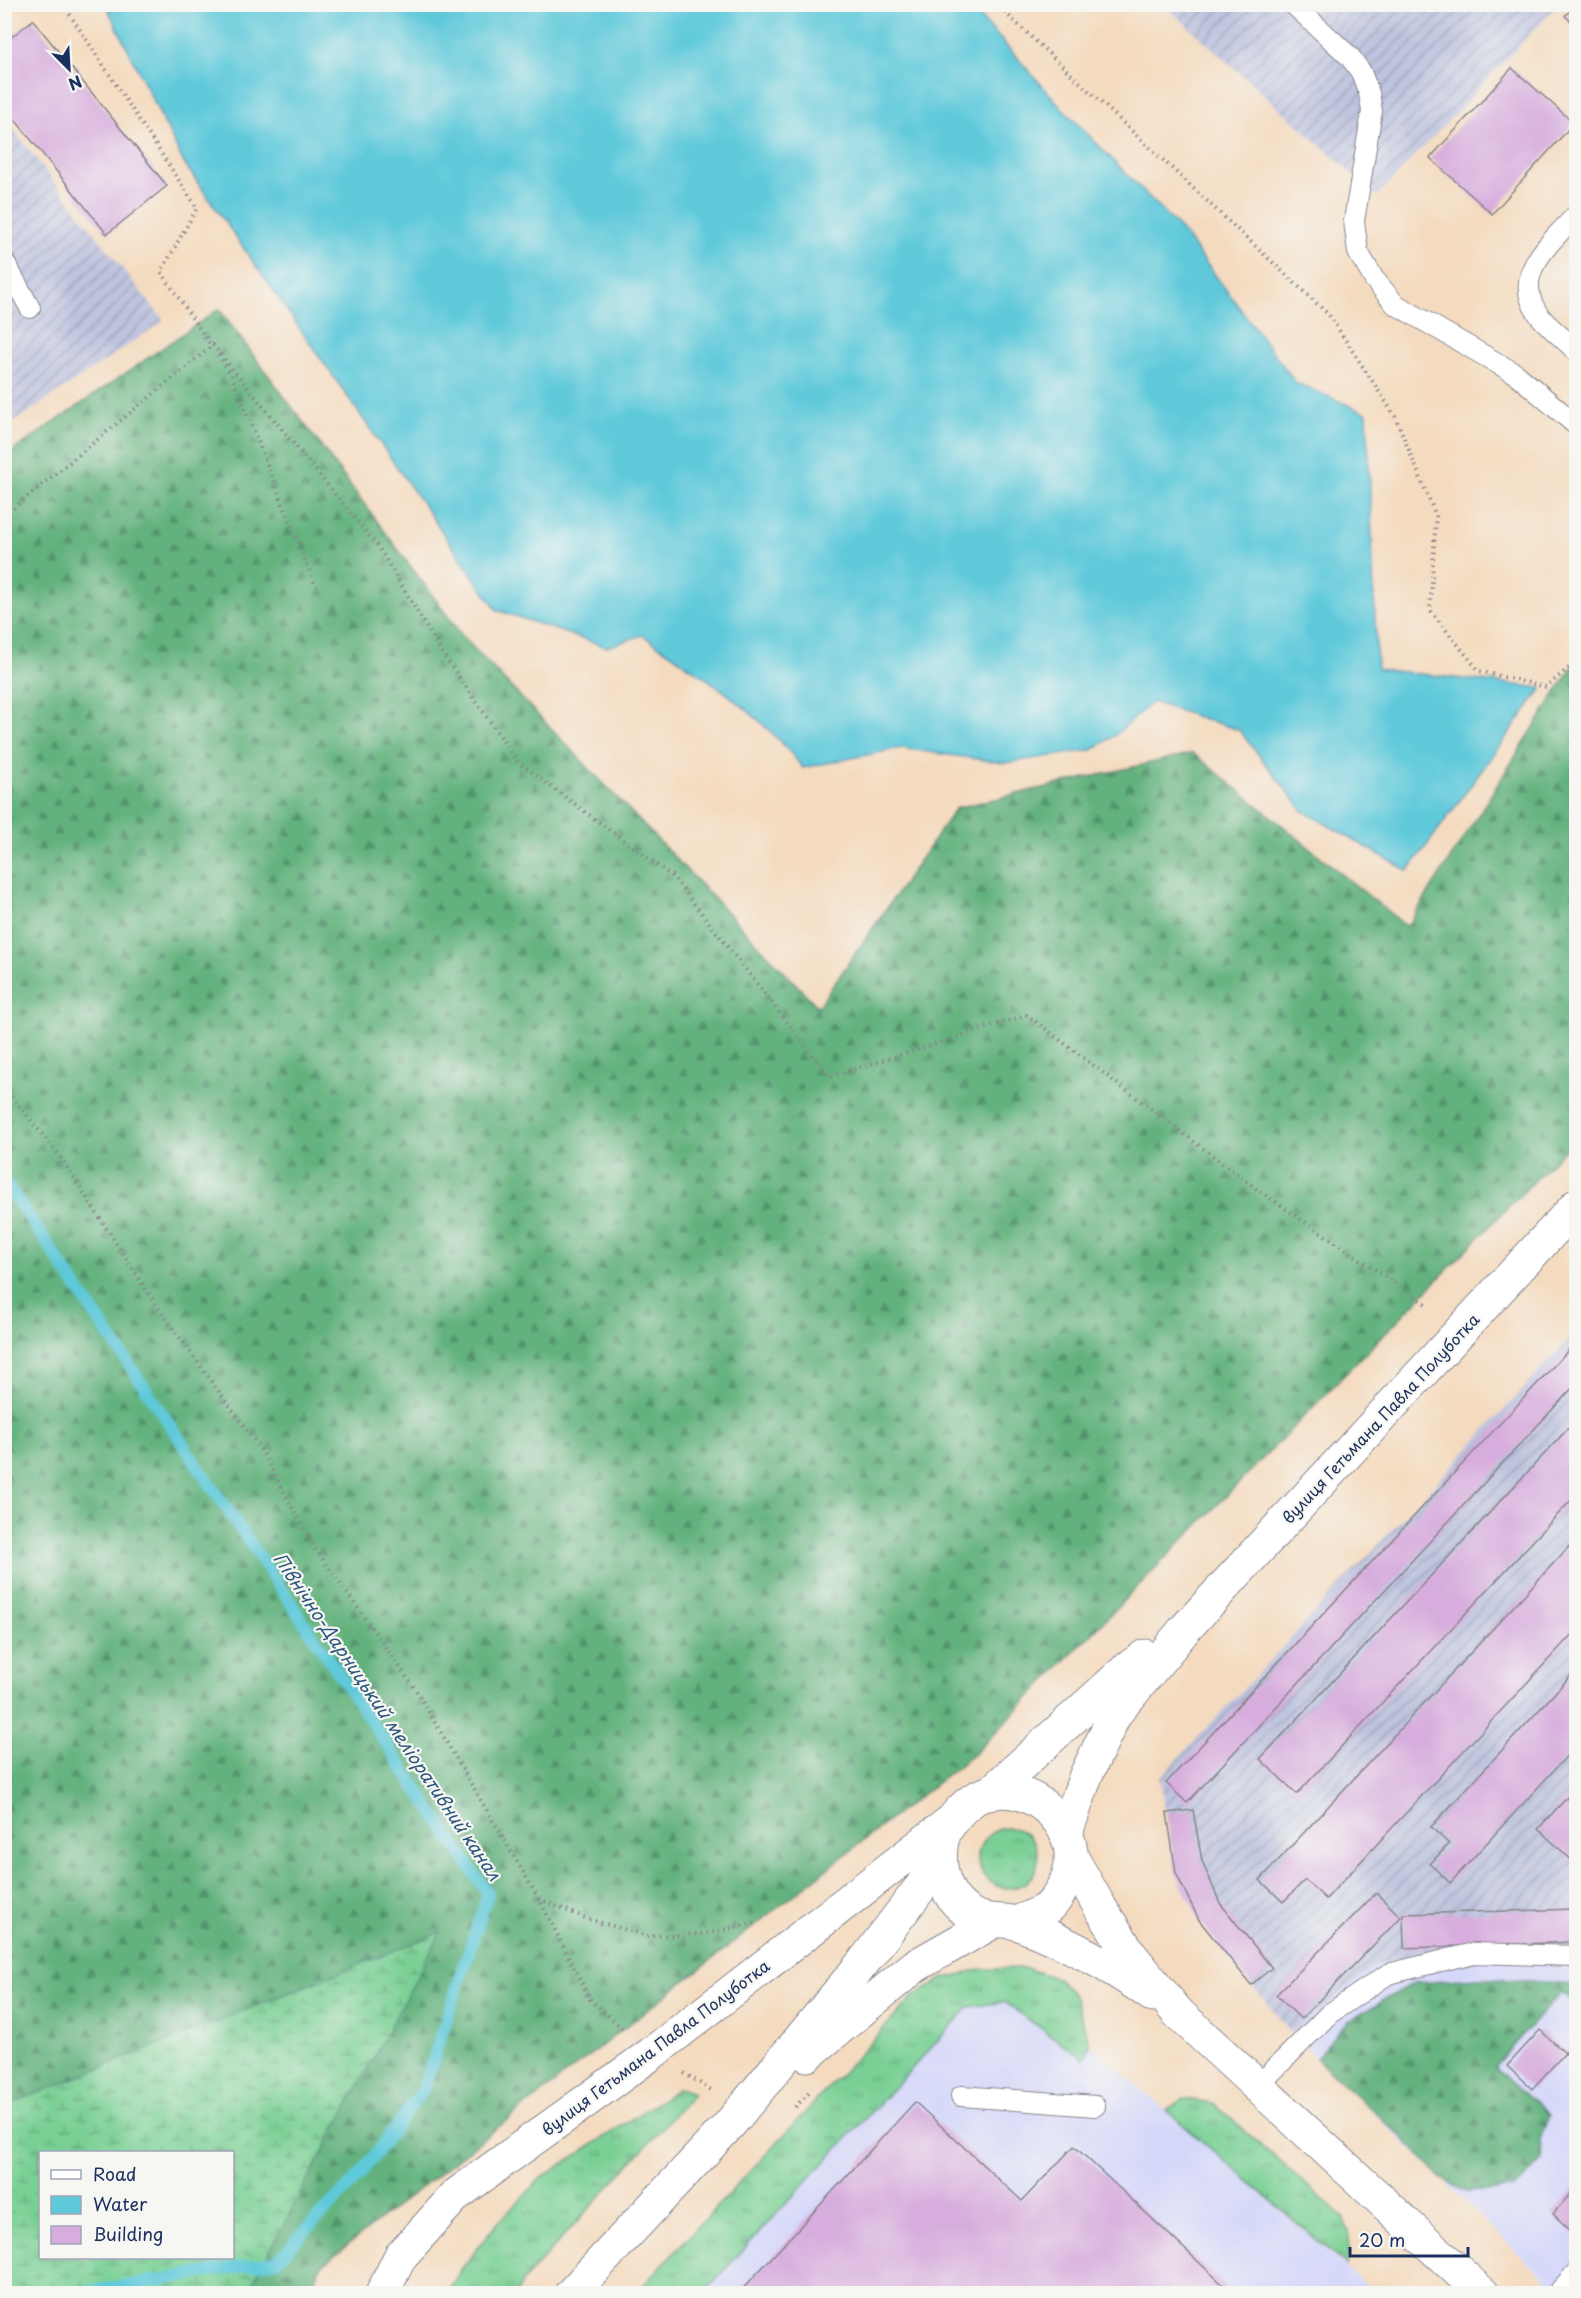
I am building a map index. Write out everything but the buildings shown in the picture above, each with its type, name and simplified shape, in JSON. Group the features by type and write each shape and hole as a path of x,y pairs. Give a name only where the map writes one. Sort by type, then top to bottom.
{"street":[{"name":"вулиця Гетьмана Павла Полуботка","path":"1069,1844 1086,1775 1115,1714 1184,1630 1576,1206"},
{"name":"вулиця Гетьмана Павла Полуботка","path":"989,1794 1128,1668 1184,1630"},
{"path":"1178,2013 1130,1954 1101,1909 1054,1812 1035,1798 1012,1792 989,1794 968,1804 951,1821 941,1842 939,1862 944,1881 953,1898 970,1913 1062,1942 1125,1976 1178,2013 1483,2294"},
{"name":"вулиця Гетьмана Павла Полуботка","path":"382,2294 400,2258 456,2195 651,2054 951,1821"},
{"path":"729,2124 834,2031 915,1965 1004,1922 1038,1914 1051,1906 1068,1879 1069,1844"},
{"path":"571,2294 729,2124 866,1959 939,1862"}],"lane":[{"path":"1293,4 1350,57 1361,72 1369,93 1372,111 1354,221 1358,252 1374,279 1395,304 1516,374 1576,425"},
{"path":"1576,216 1534,262 1527,287 1537,312 1576,351"},
{"path":"4,261 30,308"},
{"path":"1258,2086 1329,2014 1388,1974 1474,1953 1576,1956"},
{"path":"961,2096 1095,2106"},
{"path":"1557,2294 1576,2273"}],"path":[{"path":"63,4 197,208 161,272 231,374 316,587"},
{"path":"996,4 1329,315 1395,416 1436,516 1430,610 1479,671 1546,687 1576,662"},
{"path":"4,516 213,345 379,548 441,651 518,762 673,877 830,1077 1027,1015 1258,1190 1429,1306"},
{"path":"4,1087 58,1155 156,1305 260,1448 314,1547 416,1690 539,1899 590,1999 651,2054 710,2088 729,2124"},
{"path":"539,1899 588,1919 648,1936 704,1934 762,1921"},
{"path":"790,2113 814,2087"}],"shaded area":[{"path":"1164,5 1558,5 1377,196"},
{"path":"4,118 164,321 5,428 4,428"},
{"path":"1576,1333 1576,1947 1427,1951 1373,1966 1291,2033 1199,1920 1176,1873 1160,1778"},
{"path":"1576,1947 1576,2293 1559,2293 1291,2033 1373,1966 1427,1951"},
{"path":"1004,2002 1083,2059 1090,2045 1376,2293 703,2294 969,2007"}],"green space":[{"path":"219,309 464,638 818,1007 956,808 1193,753 1407,927 1576,661 1576,1138 975,1753 321,2266 309,2293 5,2293 4,457"},
{"path":"1008,1828 1025,1833 1033,1841 1038,1858 1033,1875 1025,1883 1008,1888 991,1883 983,1875 978,1858 983,1841 991,1833"},
{"path":"441,1932 247,2293 5,2293 5,2106"},
{"path":"1026,1968 1059,1979 1075,1997 1090,2045 1084,2059 1004,2002 969,2007 703,2293 636,2293 914,1996 942,1979 981,1969"},
{"path":"1477,1978 1576,1984 1576,2004 1561,1992 1494,2067 1549,2115 1540,2139 1542,2160 1513,2189 1466,2192 1440,2178 1406,2141 1316,2058 1347,2021 1416,1982"},
{"path":"679,2088 694,2093 523,2281 517,2293 448,2293 459,2272 495,2226 541,2178"},
{"path":"1184,2099 1213,2103 1343,2217 1349,2232 1347,2266 1166,2110"}],"water":[{"path":"106,5 970,5 1063,109 1182,231 1296,383 1367,413 1377,669 1542,688 1408,871 1303,811 1239,730 1152,702 1114,736 1092,750 1005,763 901,748 803,768 768,729 748,711 707,679 642,635 607,647 497,610 184,163"}],"waterway":[{"name":"Північно-Дарницький меліоративний канал","path":"4,1180 488,1894 423,2090 359,2176 276,2261 74,2294"}]}
